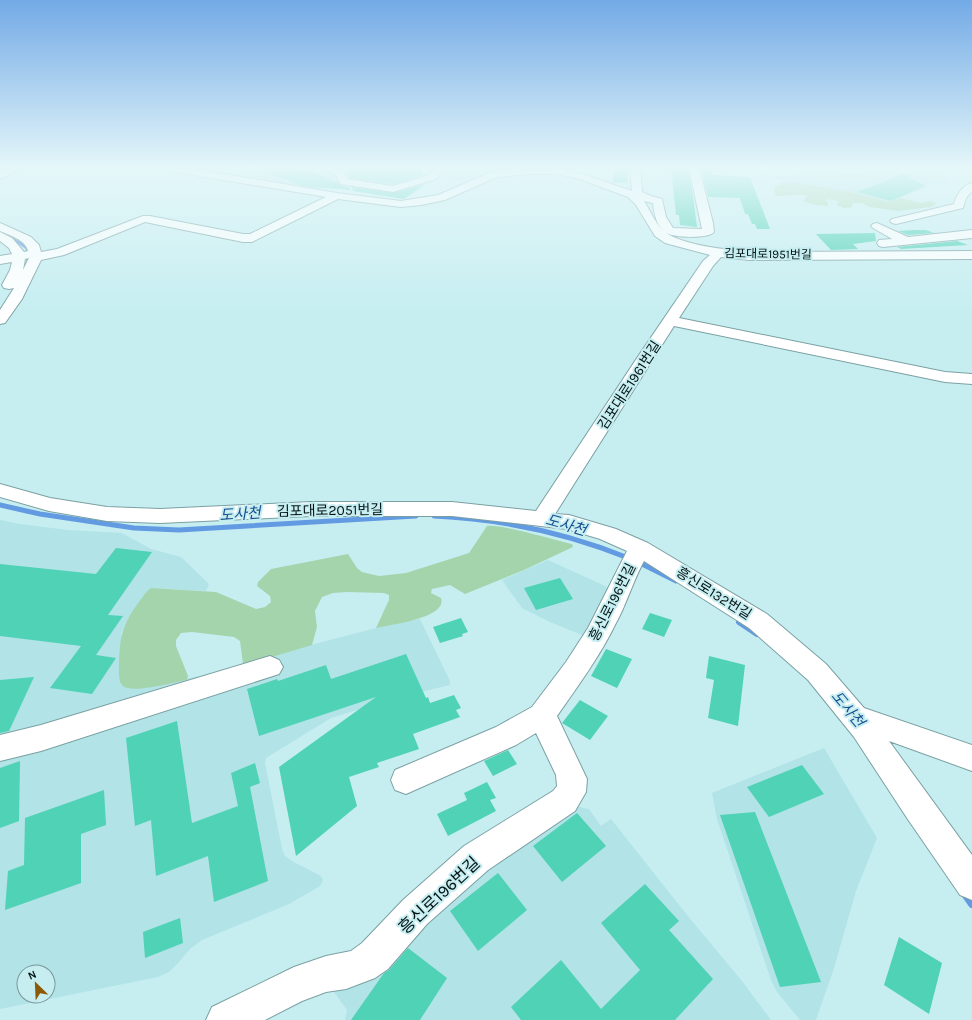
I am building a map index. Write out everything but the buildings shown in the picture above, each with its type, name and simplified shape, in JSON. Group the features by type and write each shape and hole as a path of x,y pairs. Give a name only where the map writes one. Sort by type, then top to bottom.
{"lane":[{"path":"0,260 60,252 143,219 150,219 243,238 252,238 297,216"},
{"name":"김포대로1951번길","path":"648,216 661,236 682,245 723,254 765,256 972,255"},
{"path":"660,216 670,230 675,232 706,234 708,232 704,216"},
{"path":"896,221 919,216"},
{"path":"0,226 27,240 32,245 22,286 0,320"},
{"path":"877,226 906,241"},
{"path":"723,254 763,252 816,246 906,241 972,234"},
{"path":"0,236 29,255"},
{"name":"김포대로1961번길","path":"542,518 645,358 708,264 723,254"},
{"path":"3,294 16,273 19,263 29,255"},
{"path":"670,321 945,378 972,380"},
{"name":"김포대로2051번길","path":"0,490 49,504 107,514 160,516 311,509 452,508 542,518"},
{"name":"흥신로132번길","path":"542,518 569,522 608,534 636,555 758,621 791,648 817,672 856,717 918,808 972,883"},
{"name":"흥신로196번길","path":"406,780 506,736 542,715 575,670 598,635 636,555"},
{"path":"0,748 77,727 270,668"},
{"name":"흥신로196번길","path":"225,1020 294,985 326,974 346,971 375,956 415,912 476,858 564,801 571,794 573,785 571,775 542,715"},
{"name":"흥신로132번길","path":"856,717 972,758"}],"shaded area":[{"path":"0,520 68,530 122,533 151,549 181,557 209,584 206,591 151,588 136,607 121,634 143,688 223,671 303,647 376,628 420,619 450,681 450,685 395,698 331,718 266,758 265,763 282,849 285,856 292,861 321,876 323,880 320,886 289,904 202,940 190,949 169,972 158,977 56,998 56,964 16,964 16,1004 25,1004 0,1009"},
{"path":"548,560 614,590 589,638 550,622 522,608 502,580"},
{"path":"824,748 877,838 856,891 834,968 816,1020 800,1020 777,992 771,980 717,819 712,793"},
{"path":"569,805 589,809 601,826 611,819 687,915 742,981 771,1020 345,1020 347,1010 326,981 407,930"}],"green space":[{"path":"487,526 504,527 572,544 573,547 524,570 465,594 450,585 432,589 431,593 441,598 441,605 436,611 416,619 393,625 376,628 389,600 389,595 384,593 333,593 322,597 315,611 317,627 312,645 245,665 243,664 240,641 234,637 192,632 181,633 176,640 176,646 188,676 187,680 154,687 135,689 123,686 120,681 119,655 121,638 125,624 146,592 151,588 216,592 256,609 265,607 271,602 270,596 257,586 258,582 271,569 348,554 357,568 362,572 379,576 406,573 469,553"}],"waterway":[{"name":"도사천","path":"0,232 20,243"},
{"name":"도사천","path":"18,242 27,248 28,260 26,267"},
{"name":"도사천","path":"0,505 40,514 134,528 179,530 416,516"},
{"name":"도사천","path":"434,516 485,520 534,529 583,542 631,559"},
{"name":"도사천","path":"638,562 676,581"},
{"name":"도사천","path":"739,622 757,634"},
{"name":"도사천","path":"965,894 972,904"}]}
